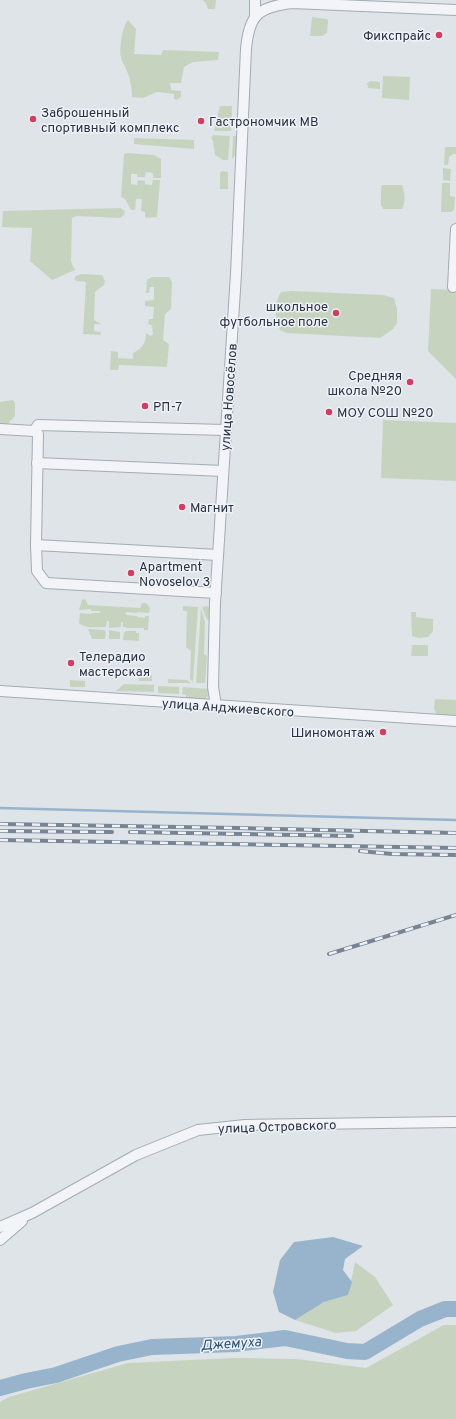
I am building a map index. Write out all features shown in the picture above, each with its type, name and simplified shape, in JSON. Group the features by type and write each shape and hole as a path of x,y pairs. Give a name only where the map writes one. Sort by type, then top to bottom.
{"street":[{"name":"улица Новосёлов","path":"216,706 213,687 218,555 236,274 247,44 248,32 254,17 255,0"},
{"path":"254,17 275,6 292,3 456,10"},
{"path":"453,287 456,229"},
{"path":"34,431 38,425 225,430"},
{"path":"0,429 34,431 38,434 36,545 38,571 46,583 216,592"},
{"path":"37,463 223,471"},
{"path":"36,545 218,555"},
{"name":"улица Анджиевского","path":"0,692 456,721"},
{"name":"улица Островского","path":"0,1227 32,1213 136,1155 198,1130 244,1125 456,1122"},
{"path":"0,1240 32,1213"}],"green space":[{"path":"202,0 216,0 215,9 208,9 205,2"},
{"path":"312,17 327,19 327,33 322,36 310,36"},
{"path":"128,20 136,29 134,54 161,55 163,50 219,52 218,60 193,62 184,67 181,83 170,83 171,90 181,91 181,97 177,100 174,99 174,94 157,92 143,98 132,97 130,79 120,53 123,33"},
{"path":"383,76 410,77 409,100 382,98"},
{"path":"371,81 380,82 380,89 368,88 367,83"},
{"path":"220,106 232,106 231,131 214,131"},
{"path":"214,135 230,136 228,160 223,160 215,155 211,137"},
{"path":"233,136 238,136 237,153 232,159"},
{"path":"134,138 194,140 194,149 134,144"},
{"path":"445,147 456,147 456,154 449,157 448,165 444,165"},
{"path":"124,154 154,155 161,159 161,178 153,178 153,173 146,172 145,177 137,177 137,174 131,174 131,184 137,185 138,180 145,181 145,184 152,185 153,180 160,180 157,217 145,217 145,212 141,211 142,199 136,199 135,210 131,210 125,199 121,197"},
{"path":"443,168 451,169 450,181 443,180"},
{"path":"222,171 228,172 228,189 220,189 220,173"},
{"path":"442,183 450,183 450,196 455,197 454,210 451,212 441,212"},
{"path":"382,185 402,185 405,197 402,209 383,209 381,206"},
{"path":"120,208 125,211 124,215 120,218 77,216 72,218 71,262 75,270 52,280 30,261 32,228 2,227 3,211"},
{"path":"81,274 102,275 105,281 104,284 95,292 94,320 101,324 94,324 94,331 101,332 100,335 83,334 86,282 76,281 74,279 76,276"},
{"path":"152,277 169,277 172,282 171,309 165,314 163,340 169,344 167,367 119,365 118,370 110,370 111,351 118,352 118,358 133,359 133,353 144,343 146,333 151,336 153,334 152,325 148,324 149,319 153,319 154,307 145,306 145,301 154,300 154,287 150,287 149,293 146,293 147,280"},
{"path":"431,289 456,290 456,379 428,351"},
{"name":"школьное футбольное поле","path":"292,291 383,295 394,298 397,309 397,323 393,329 380,338 287,333 280,330 276,315 276,306 281,292"},
{"path":"13,400 15,403 15,416 6,426 0,426 0,402"},
{"path":"383,420 456,423 456,481 381,478"},
{"path":"85,599 88,605 140,608 142,603 146,603 150,608 149,613 126,612 126,615 145,618 145,616 149,616 148,630 144,630 144,628 126,628 123,627 123,622 121,622 121,627 109,628 109,621 107,621 106,627 82,625 79,623 80,613 100,613 100,611 91,611 91,609 79,610 82,600"},
{"path":"183,606 198,607 193,682 190,679 191,651 186,647 187,611 183,611"},
{"path":"207,606 211,609 212,617 207,620 202,607"},
{"path":"201,608 205,622 204,654 207,656 205,683 196,683"},
{"path":"411,612 416,612 416,617 433,619 433,631 428,637 419,638 412,636"},
{"path":"88,629 104,630 106,632 105,639 92,639"},
{"path":"109,630 120,632 120,639 109,639"},
{"path":"136,631 136,633 139,633 139,641 123,640 124,632"},
{"path":"412,645 428,645 428,656 411,656"},
{"path":"139,675 152,675 152,681 139,681"},
{"path":"168,679 187,680 191,683 168,683"},
{"path":"70,680 85,681 85,687 70,687"},
{"path":"124,684 154,685 154,692 116,691"},
{"path":"158,686 179,687 179,694 158,693"},
{"path":"183,687 209,689 208,696 205,700 186,699 186,695 182,694"},
{"path":"435,699 456,700 456,717 436,714 434,708"},
{"path":"355,1262 375,1277 393,1305 356,1331 336,1333 295,1320 324,1302 348,1295"},
{"path":"444,1325 456,1325 456,1419 0,1419 0,1402 9,1397 128,1363 233,1358 297,1359 366,1368"}],"water":[{"path":"333,1237 363,1246 345,1259 343,1270 352,1282 348,1295 324,1302 295,1320 279,1312 273,1292 280,1260 294,1242"}],"waterway":[{"path":"0,808 456,820"},
{"name":"Джемуха","path":"0,1388 56,1375 118,1354 152,1347 236,1344 285,1338 347,1351 365,1352 420,1319 445,1309 456,1309"}],"railway":[{"path":"0,824 456,833"},
{"path":"0,831 112,832"},
{"path":"130,832 352,836"},
{"path":"0,840 456,848"},
{"path":"360,851 392,854 456,855"},
{"path":"329,954 456,915"}],"place":[{"name":"Фикспрайс","path":"439,35"},
{"name":"Заброшенный спортивный комплекс","path":"33,119"},
{"name":"Гастрономчик МВ","path":"201,121"},
{"name":"школьное футбольное поле","path":"336,313"},
{"name":"Средняя школа №20","path":"410,382"},
{"name":"РП-7","path":"145,406"},
{"name":"МОУ СОШ №20","path":"329,412"},
{"name":"Магнит","path":"182,507"},
{"name":"Apartment Novoselov 3","path":"131,573"},
{"name":"Телерадио мастерская","path":"71,663"},
{"name":"Шиномонтаж","path":"383,732"}]}
